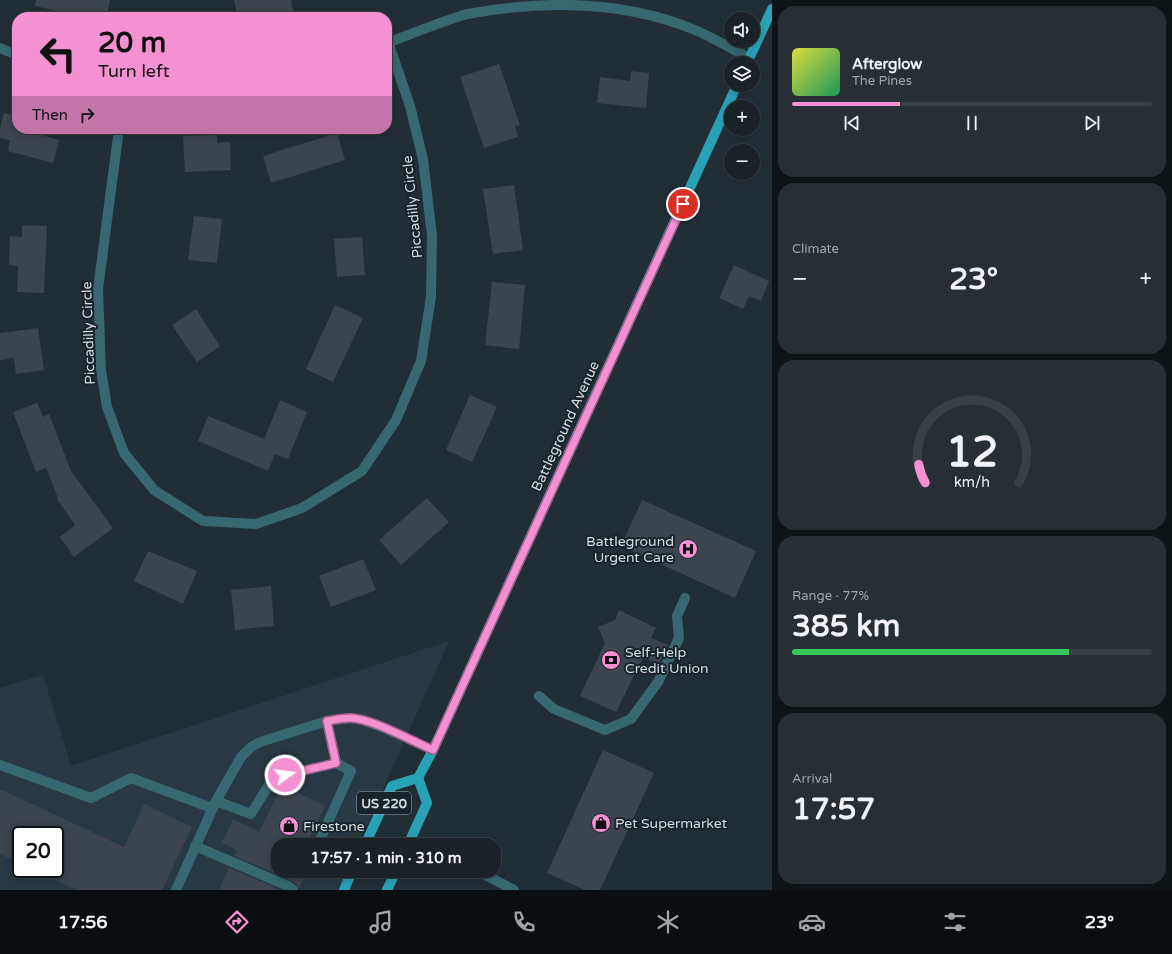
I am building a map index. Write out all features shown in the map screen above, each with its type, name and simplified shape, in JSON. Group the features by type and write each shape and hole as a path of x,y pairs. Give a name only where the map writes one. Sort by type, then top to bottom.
{"main road":[{"path":"750,56 772,9"},
{"name":"Battleground Avenue","path":"418,778 433,750 734,92"},
{"name":"US 220","path":"367,838 392,786 418,778 427,803 411,838"},
{"path":"344,890 349,878"},
{"path":"387,890 393,878"}],"street":[{"path":"392,40 474,12 507,5 571,1 606,4 651,14 696,30 741,56"},
{"path":"0,48 12,53"},
{"name":"Piccadilly Circle","path":"118,134 98,289 101,370 107,407 124,453 154,490 203,521 256,524 302,508 362,471 396,420 421,361 431,297 432,236 423,159 410,106 392,56"},
{"path":"539,696 554,709 605,730 631,719 658,682 679,638 677,616 685,598"},
{"path":"176,890 214,804 241,756 251,747 260,742 327,721 350,718 363,720 384,728 433,750"},
{"path":"327,721 336,763"},
{"path":"0,765 91,798 131,778 251,814 273,778 336,763 351,771 321,838"},
{"path":"195,846 288,886 294,890"},
{"path":"491,878 514,890"}],"shaded area":[{"path":"449,641 361,838 271,838 271,878 343,878 338,890 0,890 0,688 43,675 71,766"}],"building":[{"path":"36,0 110,0 108,12 62,12 35,6"},
{"path":"234,0 291,0 293,12 237,12"},
{"path":"499,64 520,125 515,126 518,137 484,148 460,77"},
{"path":"631,71 649,73 646,108 597,103 600,77 630,81"},
{"path":"4,113 12,115 12,134 38,134 59,140 53,163 8,151 10,140 0,138 0,128"},
{"path":"337,134 345,160 271,183 263,156"},
{"path":"217,135 217,143 230,142 231,170 185,172 183,136"},
{"path":"514,185 523,250 493,254 483,189"},
{"path":"194,216 222,219 217,263 188,260"},
{"path":"22,225 47,226 44,293 17,292 18,266 9,265 10,236 22,237"},
{"path":"362,237 365,275 337,277 334,239"},
{"path":"734,265 769,281 761,301 749,296 743,309 719,298"},
{"path":"492,282 525,285 519,349 485,345"},
{"path":"335,305 363,318 333,382 306,369"},
{"path":"196,309 220,346 197,362 172,325"},
{"path":"38,328 44,370 16,374 14,358 0,360 0,333"},
{"path":"470,395 497,407 472,462 446,450"},
{"path":"280,400 307,412 288,459 275,454 268,471 198,441 208,416 264,439"},
{"path":"37,403 43,417 49,414 71,471 113,528 74,557 60,537 75,525 57,499 58,498 46,468 36,472 13,412"},
{"path":"427,498 449,522 401,565 379,540"},
{"name":"Battleground Urgent Care","path":"642,500 756,551 735,598 621,546"},
{"path":"148,551 197,571 183,604 134,581"},
{"path":"363,559 376,590 331,607 319,576"},
{"path":"271,586 274,626 235,630 231,590"},
{"path":"619,610 656,628 651,638 668,645 659,664 643,657 616,712 580,696 605,643 598,627 615,620"},
{"name":"Pet Supermarket","path":"603,750 654,773 600,890 585,890 547,873"},
{"name":"Firestone","path":"282,785 325,806 309,838 271,838 271,872 234,856 237,850 222,843 233,819 259,832"},
{"path":"0,789 124,847 144,804 192,827 162,890 76,890 51,878 64,878 64,826 12,826 12,860 0,854"},
{"path":"229,868 281,890 219,890"},
{"name":"Firestone","path":"286,878 304,878 299,888 291,880"}],"place":[{"name":"Battleground Urgent Care","path":"688,549"},
{"name":"Self-Help Credit Union","path":"611,660"},
{"name":"Pet Supermarket","path":"601,823"},
{"name":"Firestone","path":"289,826"}],"route":[{"path":"285,775 336,763 327,721 350,718 363,720 433,750 683,204"}]}
